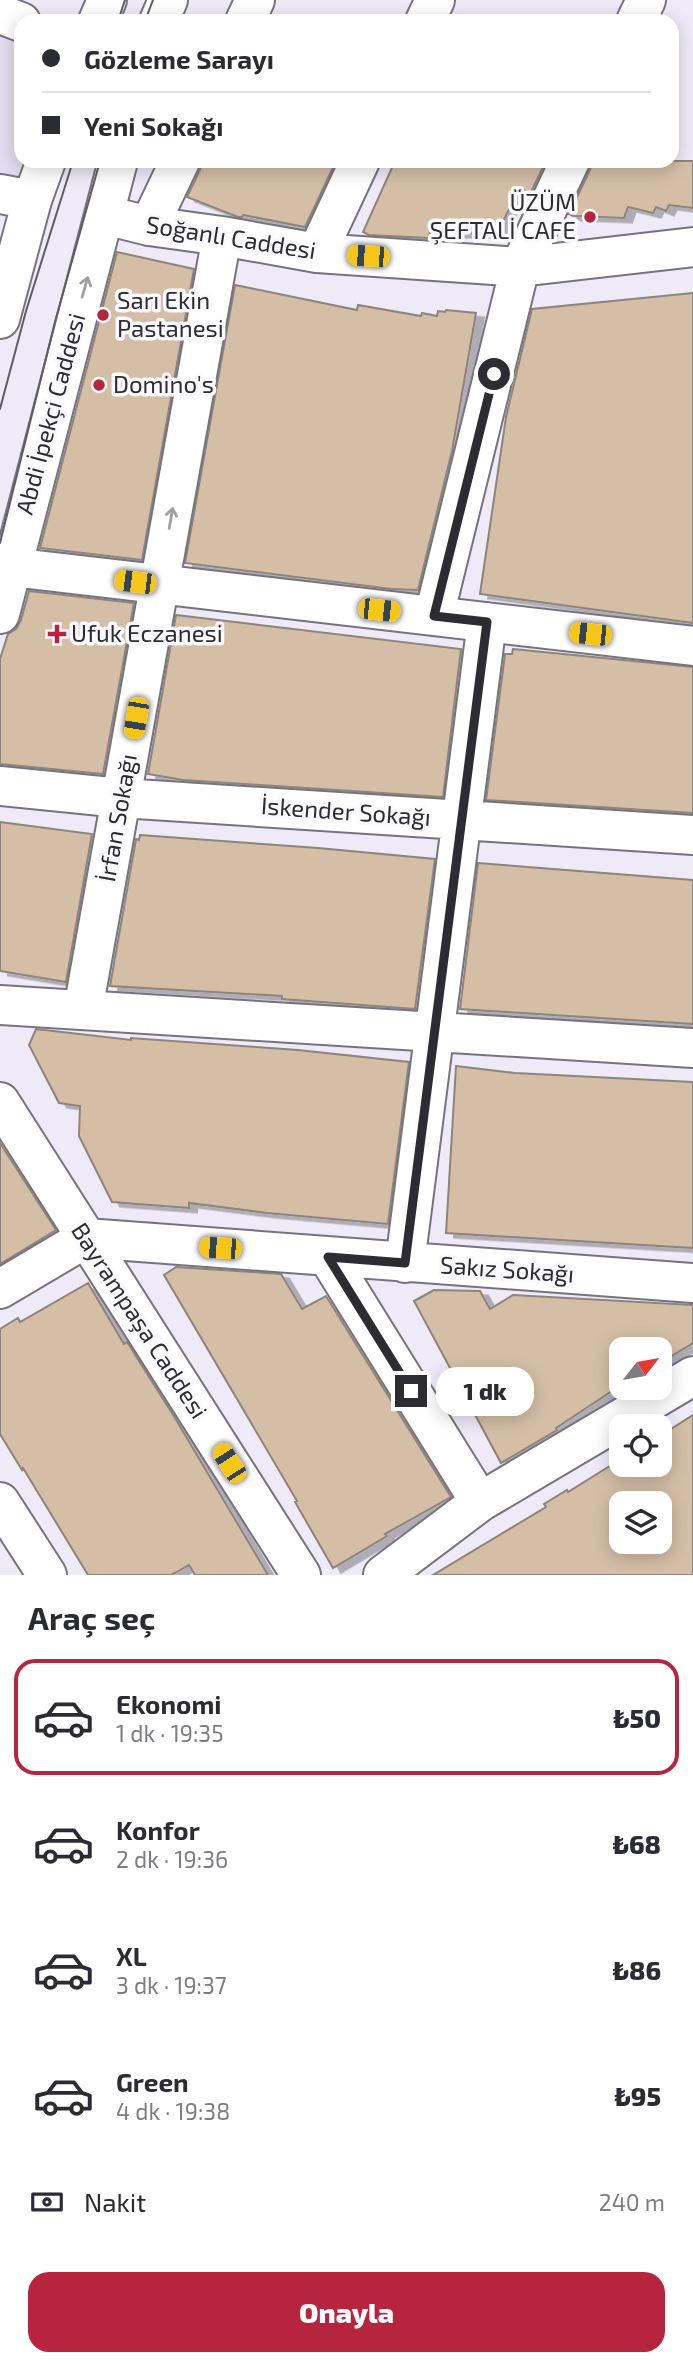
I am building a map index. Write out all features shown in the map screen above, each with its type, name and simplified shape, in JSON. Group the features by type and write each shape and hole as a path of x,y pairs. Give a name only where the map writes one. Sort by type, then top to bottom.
{"street":[{"path":"0,319 16,197 40,168"},
{"name":"Abdi İpekçi Caddesi","path":"0,614 116,168"},
{"path":"149,226 177,168"},
{"path":"317,253 357,168"},
{"path":"434,616 520,267 567,168"},
{"name":"Soğanlı Caddesi","path":"104,215 149,226 317,253 520,267 693,247"},
{"name":"İrfan Sokağı","path":"83,1010 222,236"},
{"path":"11,567 693,646"},
{"path":"405,1263 487,622"},
{"name":"İskender Sokağı","path":"0,786 121,799 693,835"},
{"path":"0,1004 693,1048"},
{"name":"Bayrampaşa Caddesi","path":"0,1102 301,1575"},
{"path":"0,1289 86,1238"},
{"name":"Sakız Sokağı","path":"86,1238 693,1283"},
{"path":"328,1257 480,1502"},
{"path":"383,1575 480,1502 693,1376"},
{"path":"0,1502 47,1575"}],"shaded area":[{"path":"0,24 14,29 14,168 23,168 15,189 0,185"}],"building":[{"path":"679,161 693,161 693,208 669,205 666,211 656,207 653,213 628,207 624,218 573,216 569,214 590,170 679,168"},
{"path":"333,168 305,227 243,215 238,217 187,197 200,170"},
{"path":"392,168 543,168 530,194 520,188 497,233 430,233 428,238 369,235 363,232"},
{"path":"117,252 194,269 142,560 40,548"},
{"path":"235,285 357,310 358,305 421,316 422,313 437,316 438,311 446,310 476,313 452,451 418,590 391,589 185,563"},
{"path":"693,293 693,623 480,594 506,417 532,309"},
{"path":"29,591 134,603 103,774 0,764 0,659 8,634 16,629 21,620"},
{"path":"176,615 461,649 443,797 183,780 148,774"},
{"path":"513,649 693,667 693,813 486,800 505,654 512,654"},
{"path":"0,822 92,834 66,982 0,971"},
{"path":"140,835 435,859 415,1009 282,999 282,996 110,986 136,839 139,840"},
{"path":"478,863 693,880 693,1024 460,1009"},
{"path":"36,1029 131,1040 298,1050 409,1062 388,1224 189,1203 189,1208 112,1202 79,1136 80,1106 59,1103 29,1045"},
{"path":"456,1066 515,1073 693,1082 693,1248 446,1233"},
{"path":"0,1143 56,1230 0,1264"},
{"path":"176,1267 281,1274 302,1309 326,1296 451,1497 385,1534 387,1536 333,1568 295,1502 297,1501 164,1275"},
{"path":"88,1283 124,1344 127,1342 175,1418 268,1575 195,1575 189,1565 171,1575 88,1575 23,1468 22,1470 0,1434 0,1329 18,1318 20,1322"},
{"path":"434,1290 480,1291 490,1309 513,1295 693,1305 693,1343 672,1356 672,1337 609,1337 609,1393 556,1428 557,1430 501,1463 414,1301"},
{"path":"693,1415 693,1575 433,1575 546,1507 544,1504 567,1490 568,1492 609,1466 609,1477 672,1477 672,1428"}],"tram line":[{"path":"120,14 125,0"},
{"path":"148,14 153,0"},
{"path":"0,409 26,311 71,168"},
{"path":"0,543 56,318 98,168"}],"place":[{"name":"ÜZÜM ŞEFTALİ CAFE","path":"590,217"},
{"name":"Sarı Ekin Pastanesi","path":"103,315"},
{"name":"Domino's","path":"99,385"},
{"name":"Ufuk Eczanesi","path":"57,634"}],"route":[{"path":"411,1391 328,1257 405,1263 487,622 434,616 494,374"}]}
